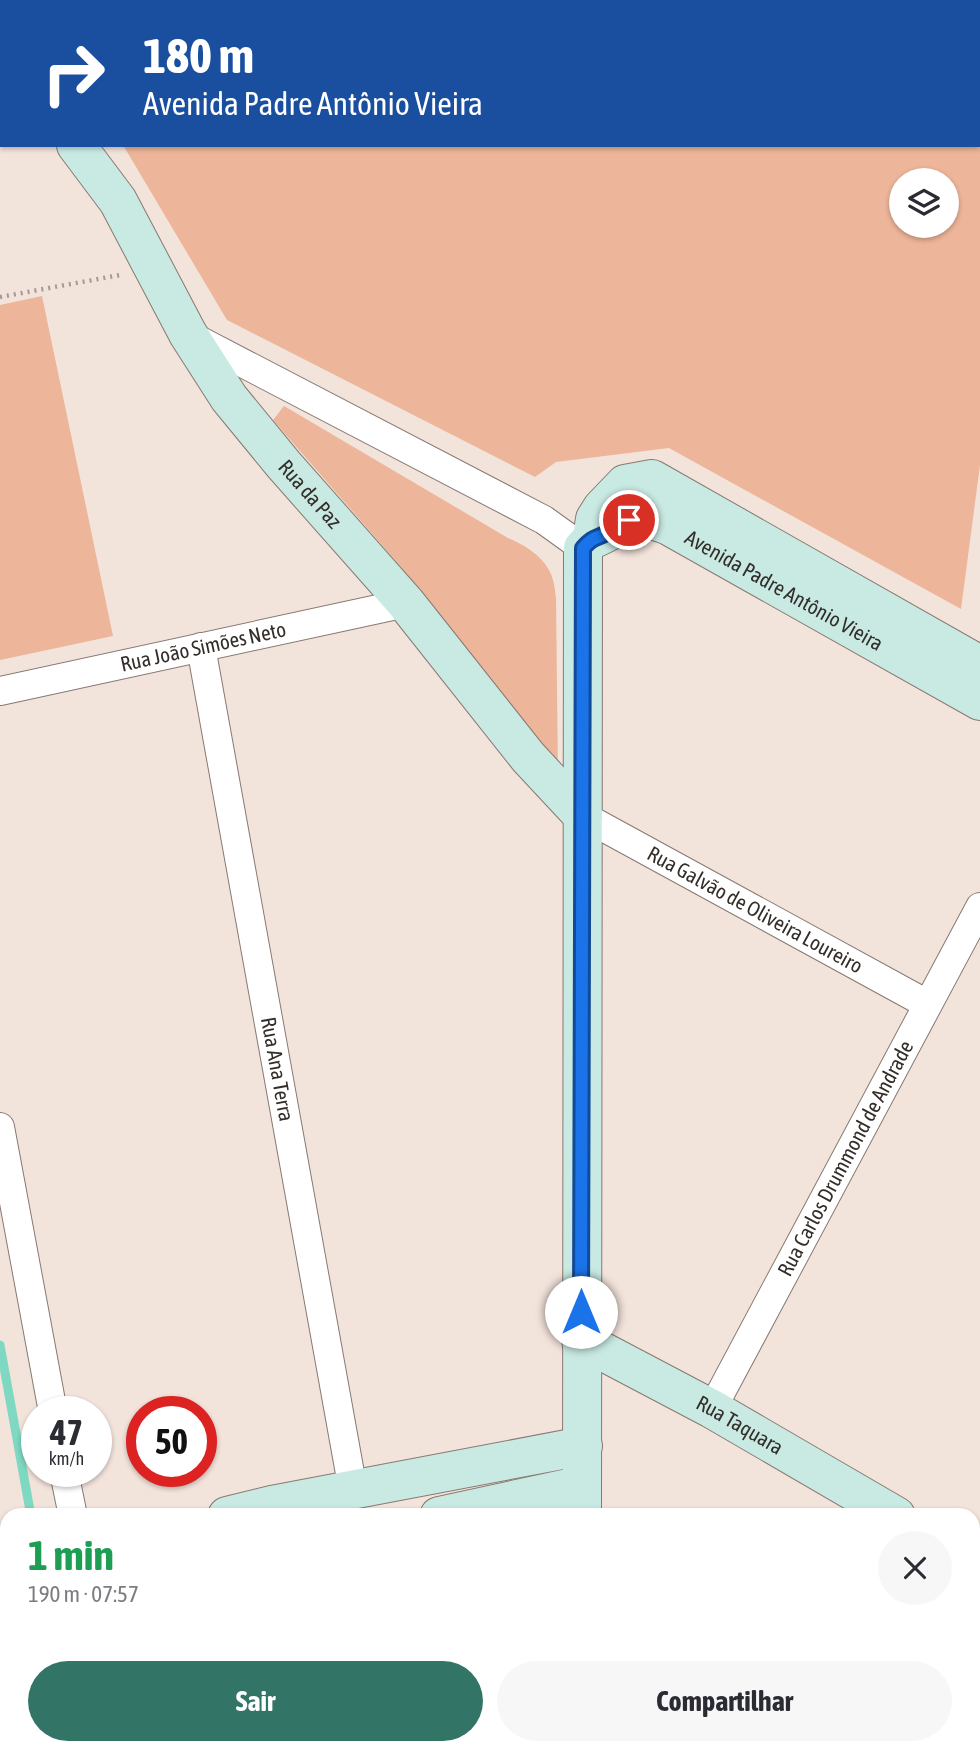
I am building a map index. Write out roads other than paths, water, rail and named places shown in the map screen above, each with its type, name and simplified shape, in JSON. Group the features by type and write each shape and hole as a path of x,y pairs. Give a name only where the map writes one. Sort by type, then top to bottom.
{"main road":[{"name":"Rua da Paz","path":"78,147 118,201 188,334 229,398 284,465 406,603 528,757 583,816"},
{"name":"Avenida Padre Antônio Vieira","path":"587,543 595,519 602,508 625,484 652,479 980,665"},
{"name":"Avenida Padre Antônio Vieira","path":"587,543 629,520 653,520 980,701"},
{"path":"510,1508 582,1500 583,816 587,543"},
{"name":"Rua Taquara","path":"581,1340 712,1409 882,1508"},
{"path":"260,1508 583,1446"}],"street":[{"path":"188,334 587,543"},
{"name":"Rua João Simões Neto","path":"0,691 406,603"},
{"name":"Rua Ana Terra","path":"201,647 353,1490"},
{"name":"Rua Galvão de Oliveira Loureiro","path":"583,816 927,1004"},
{"name":"Rua Carlos Drummond de Andrade","path":"712,1409 980,908"},
{"path":"0,1127 50,1396"},
{"path":"67,1487 71,1508"}],"waterway":[{"path":"0,1345 30,1508"}]}
